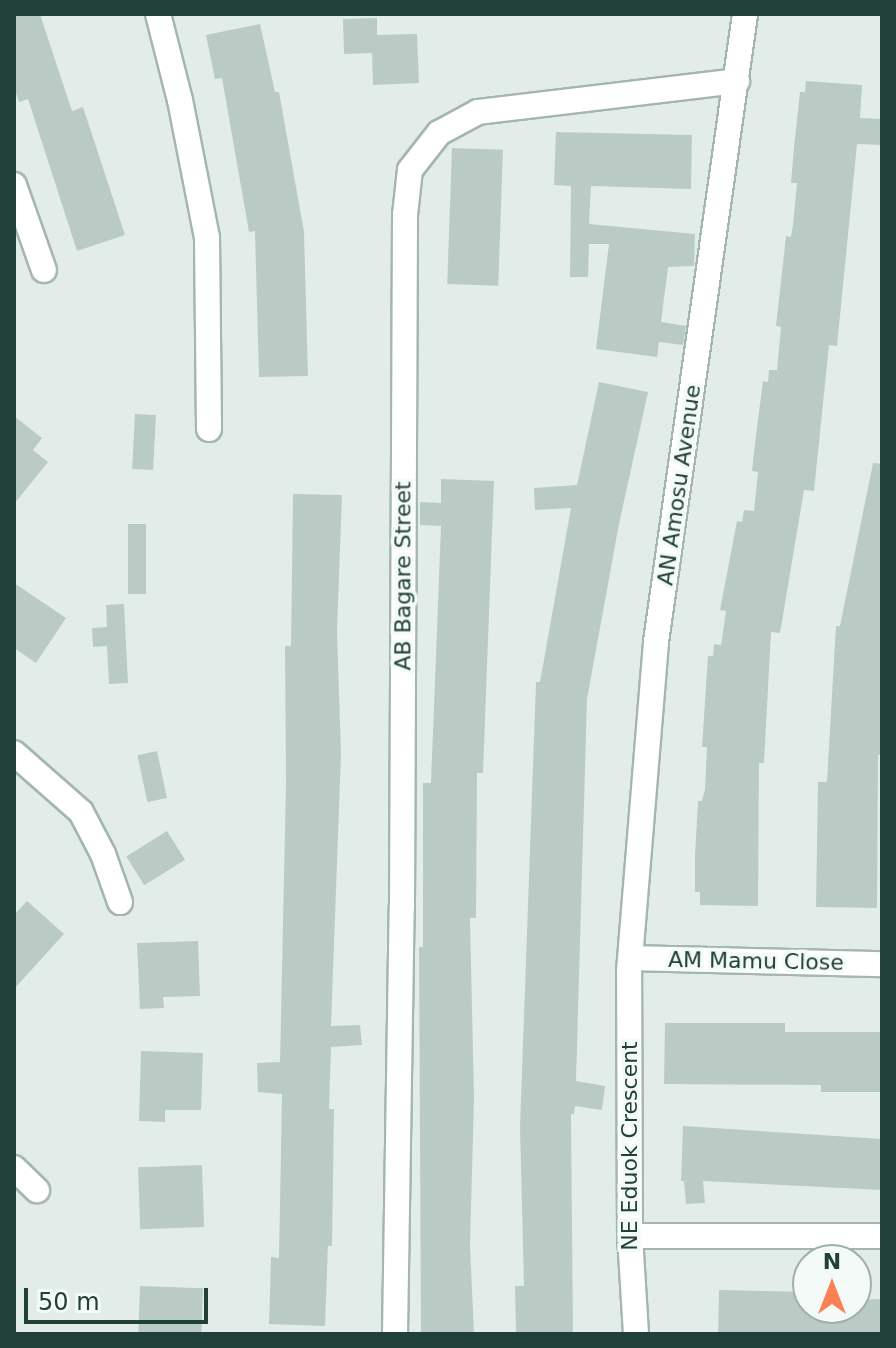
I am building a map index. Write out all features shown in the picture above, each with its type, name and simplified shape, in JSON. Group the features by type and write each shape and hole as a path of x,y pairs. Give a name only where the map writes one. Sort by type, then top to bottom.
{"street":[{"path":"158,14 180,100 207,238 209,429"},
{"name":"AN Amosu Avenue","path":"631,958 656,642 745,14"},
{"name":"AB Bagare Street","path":"395,1334 402,892 405,215 410,170 439,133 478,112 737,81"},
{"path":"14,185 44,270"},
{"path":"14,753 81,812 103,854 120,902"},
{"name":"AM Mamu Close","path":"631,958 882,964"},
{"name":"NE Eduok Crescent","path":"631,958 630,1236 636,1334"},
{"path":"14,1168 37,1190"},
{"path":"630,1236 882,1236"}],"building":[{"path":"14,14 40,14 72,111 83,107 125,235 77,251 28,99 19,102 14,87"},
{"path":"377,18 377,35 417,34 419,83 373,85 372,53 344,54 343,19"},
{"path":"260,24 275,92 279,92 304,232 308,376 259,377 255,231 249,232 222,78 215,79 206,35"},
{"path":"806,81 862,85 860,118 882,119 882,145 857,144 837,346 829,345 814,491 804,490 780,633 771,632 764,763 759,763 758,906 700,905 700,892 695,892 695,856 698,801 702,801 705,789 707,747 702,747 708,656 713,656 714,644 721,645 726,611 720,610 737,521 742,522 744,510 754,511 758,472 752,471 756,435 763,381 768,382 769,370 777,370 781,327 776,326 786,236 791,237 793,225 797,183 791,183 800,92 805,92"},
{"path":"556,132 692,135 691,189 591,186 589,224 695,234 694,266 668,267 661,322 686,326 683,345 659,342 657,357 596,349 609,244 589,244 588,277 570,277 571,186 554,185"},
{"path":"452,148 503,150 498,286 447,284"},
{"path":"599,382 648,392 619,524 587,699 576,1081 605,1086 602,1110 575,1106 574,1114 571,1114 573,1334 516,1334 515,1286 524,1286 520,1127 536,682 540,682 571,508 535,510 534,488 577,485"},
{"path":"135,414 156,415 153,470 132,469"},
{"path":"14,416 42,438 33,450 48,462 14,504"},
{"path":"873,463 882,464 882,755 878,755 877,908 816,907 818,782 827,782 836,626 840,626"},
{"path":"441,479 494,481 483,773 477,773 476,918 470,918 474,1098 470,1244 474,1334 421,1334 419,947 423,947 423,783 431,783 441,526 420,525 420,502 441,503"},
{"path":"293,494 342,495 337,631 341,754 331,1026 360,1025 362,1045 331,1047 329,1109 334,1109 332,1246 328,1246 325,1326 269,1324 271,1257 279,1258 282,1094 258,1092 257,1063 280,1062 286,783 285,646 291,646"},
{"path":"128,524 146,524 146,594 128,594"},
{"path":"14,583 66,618 36,663 14,648"},
{"path":"124,604 128,683 109,684 107,646 93,647 92,628 107,627 106,605"},
{"path":"157,751 167,798 147,802 137,755"},
{"path":"167,831 185,860 144,885 126,856"},
{"path":"27,901 64,934 14,989 14,915"},
{"path":"198,941 200,996 163,997 164,1008 140,1009 137,943"},
{"path":"665,1023 785,1023 785,1032 882,1032 882,1092 821,1092 821,1085 664,1084"},
{"path":"141,1051 203,1053 201,1110 165,1110 165,1122 139,1121"},
{"path":"683,1126 882,1139 882,1190 703,1181 705,1203 686,1204 684,1181 681,1181"},
{"path":"202,1165 204,1227 140,1229 138,1167"},
{"path":"140,1286 203,1288 201,1334 138,1334"},
{"path":"719,1290 792,1292 792,1324 872,1324 872,1299 882,1299 882,1334 718,1334"}]}
